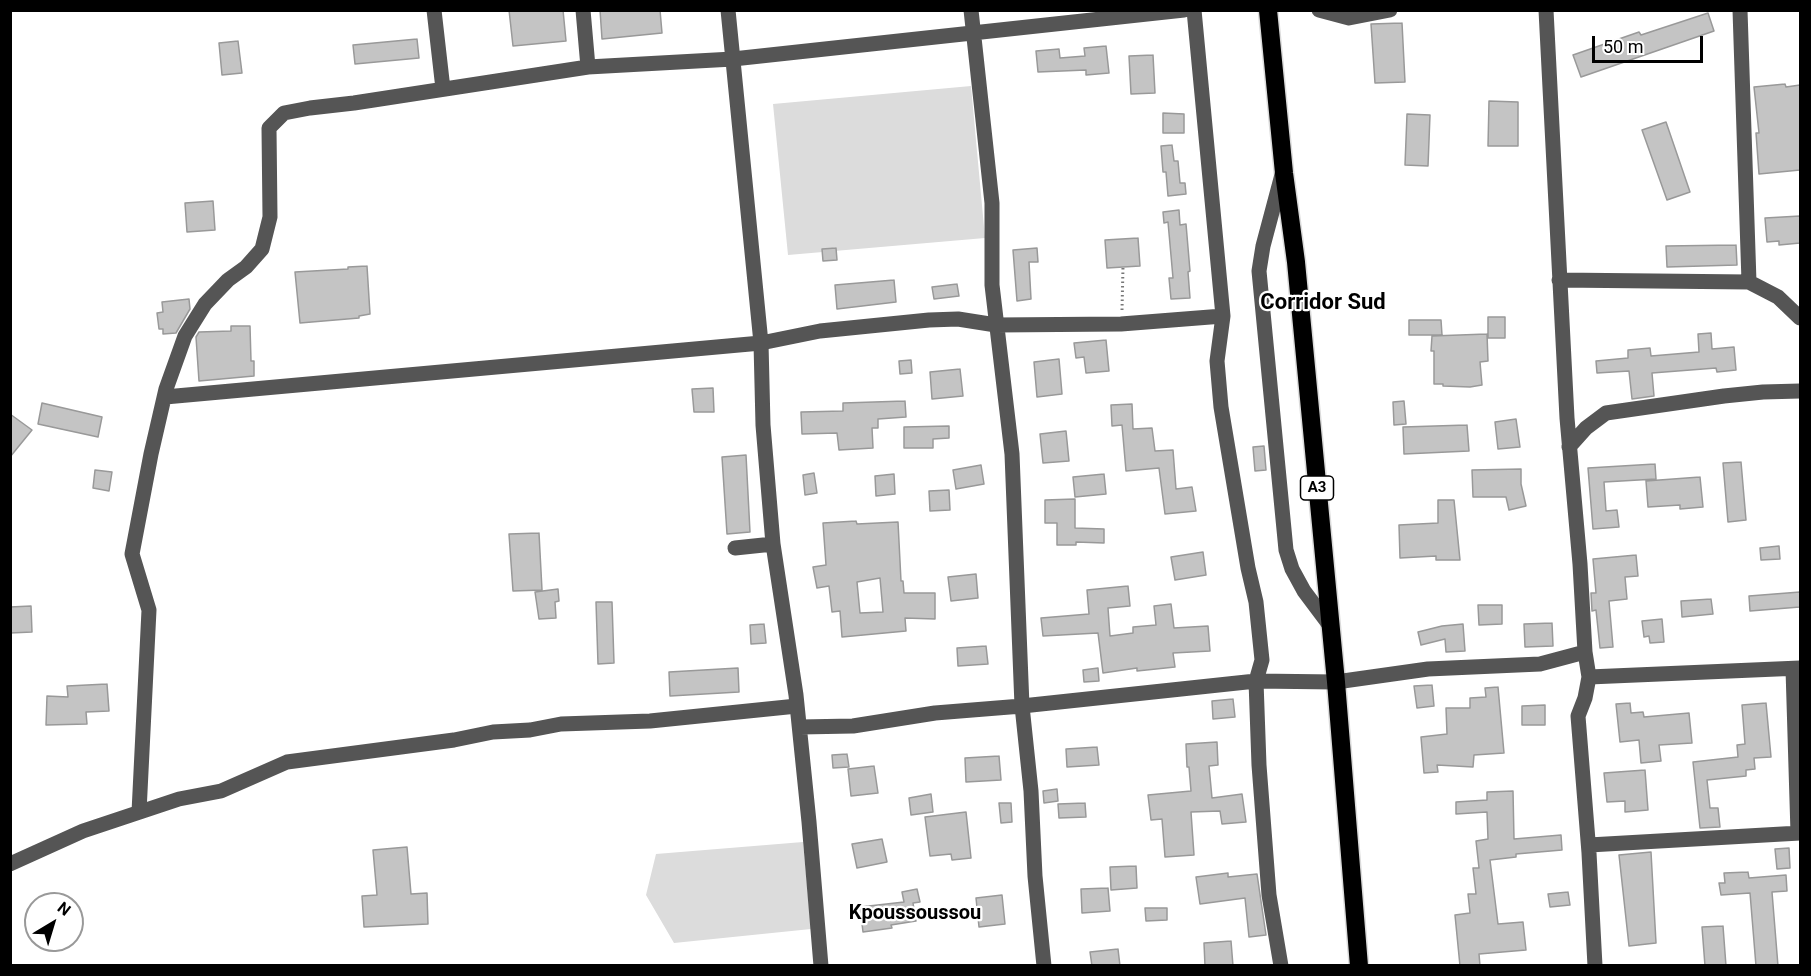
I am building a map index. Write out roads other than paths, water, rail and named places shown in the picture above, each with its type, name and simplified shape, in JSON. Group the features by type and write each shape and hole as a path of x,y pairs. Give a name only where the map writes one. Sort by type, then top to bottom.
{"highway":[{"name":"A3","path":"1268,10 1296,262 1331,627 1359,966"}],"street":[{"path":"434,10 443,89"},
{"path":"583,10 588,67"},
{"path":"728,10 762,343 763,424 773,544 800,728 821,966"},
{"path":"971,10 992,203 992,285 1012,454 1023,706 1044,966"},
{"path":"140,812 149,610 132,554 151,454 165,398 185,336 205,304 228,280 246,267 262,249 270,217 269,128 284,113 588,67 733,59 1184,10"},
{"path":"1194,10 1223,316 1217,361 1221,406 1248,568 1256,602 1262,660 1256,681 1259,765 1269,896 1281,966"},
{"path":"1319,10 1349,18 1390,10"},
{"path":"1546,10 1569,447 1580,564 1585,652 1589,677 1585,698 1578,716 1589,845 1595,966"},
{"path":"1740,10 1749,282"},
{"path":"1284,168 1266,234 1259,271 1286,550 1292,569 1304,591 1331,627"},
{"path":"1559,280 1749,282 1778,297 1800,318"},
{"path":"165,398 762,343 820,331 929,320 958,320 996,325 1121,324 1223,316"},
{"path":"1569,447 1586,428 1605,414 1724,396 1800,391"},
{"path":"735,548 773,544"},
{"path":"800,728 853,726 935,713 1256,681 1336,682 1428,669 1540,664 1585,652"},
{"path":"1589,677 1797,669 1799,833 1589,845"},
{"path":"10,864 83,831 179,799 221,791 287,762 561,724 650,721 796,706"}],"district":[{"name":"Corridor Sud","path":"1323,303"},
{"name":"Kpoussoussou","path":"915,914"}]}
